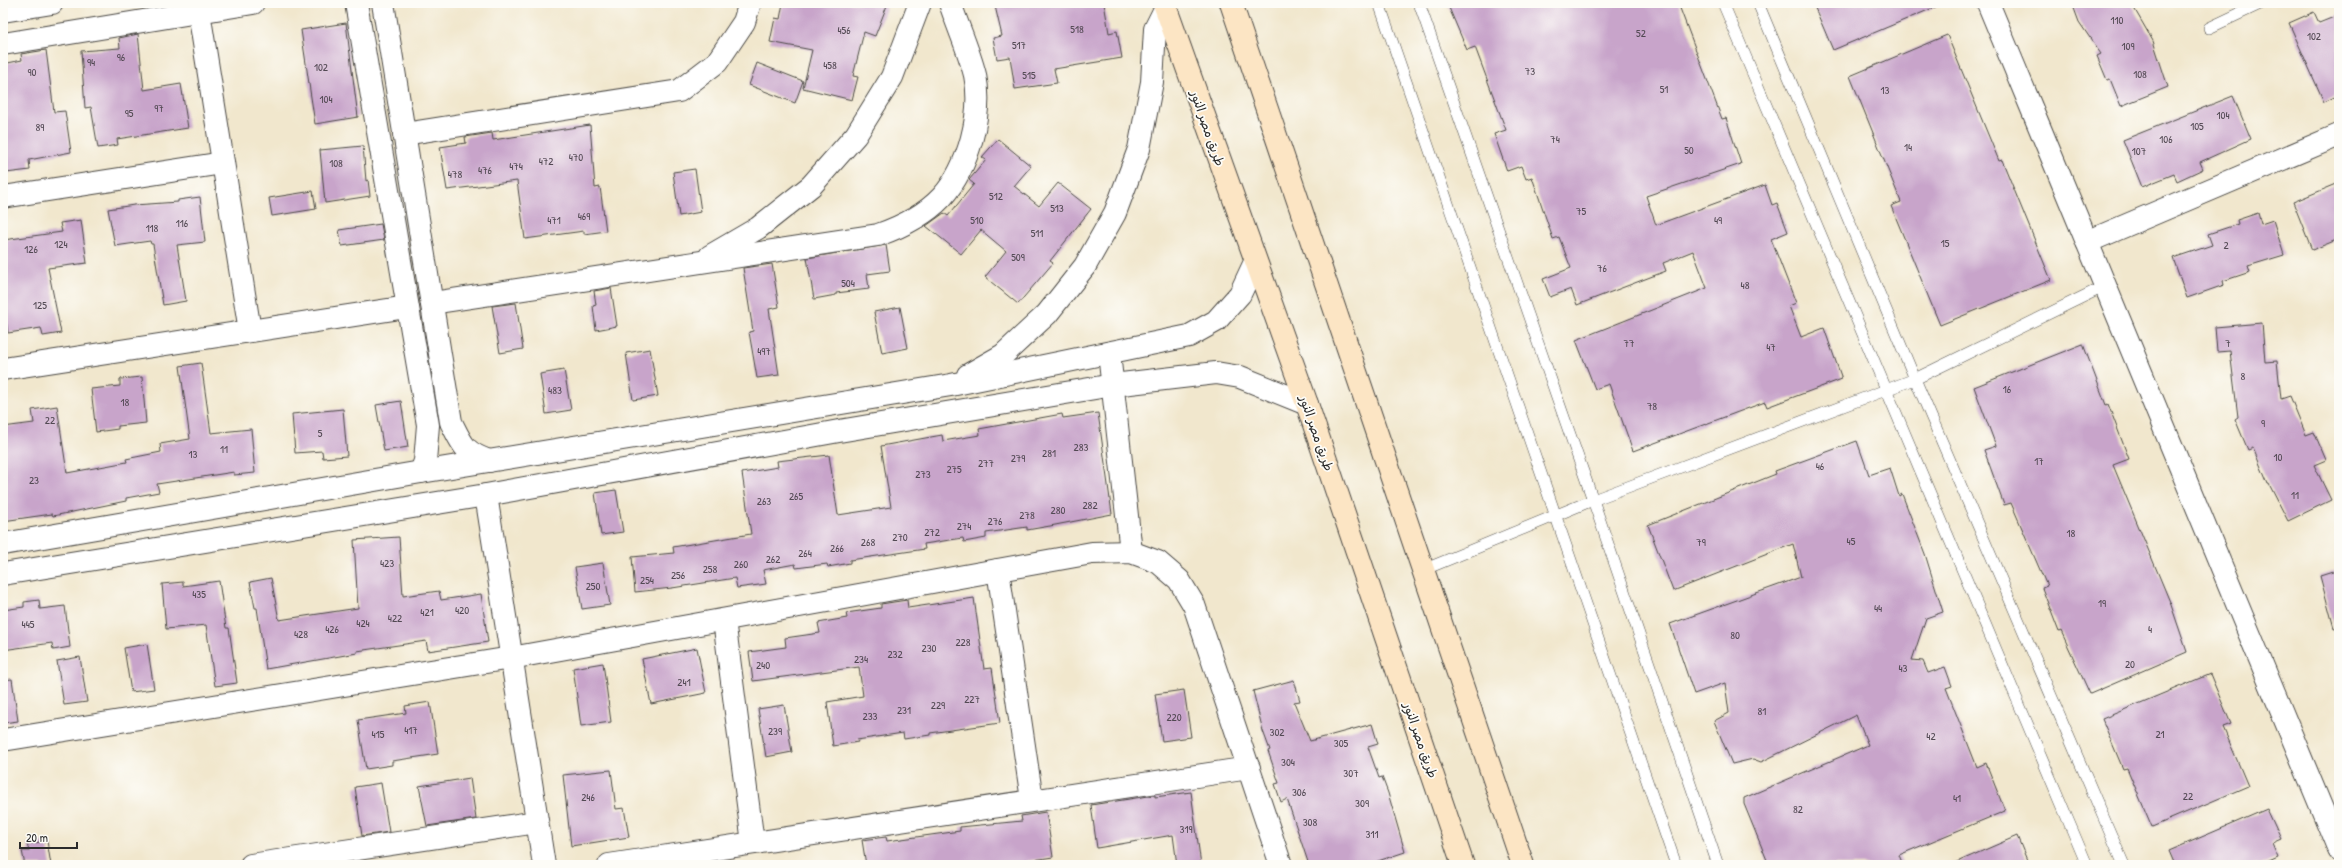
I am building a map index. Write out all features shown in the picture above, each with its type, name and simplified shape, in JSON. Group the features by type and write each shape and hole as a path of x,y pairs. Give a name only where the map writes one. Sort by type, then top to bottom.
{"street":[{"path":"3,11 47,3"},
{"path":"3,44 253,3"},
{"path":"356,3 428,425 425,461 421,472"},
{"path":"382,3 451,422 460,439 471,454 489,461"},
{"path":"404,134 679,91 717,62 744,22 750,3"},
{"path":"699,263 758,228 811,186 856,135 892,77 918,13 920,3"},
{"path":"432,303 878,235 904,226 942,197 968,156 978,108 975,75 950,3"},
{"path":"1231,3 1523,865"},
{"path":"1988,3 2339,850"},
{"path":"951,384 1002,356 1047,314 1085,266 1108,227 1115,214 1139,149 1152,82 1155,29 1165,5"},
{"name":"طريق مصر النور","path":"1165,5 1255,262 1307,404 1464,865"},
{"path":"200,12 250,331"},
{"path":"2087,242 2339,135"},
{"path":"3,197 223,163"},
{"path":"3,544 421,472 787,413 951,384 1189,336 1216,321 1240,294 1255,262"},
{"path":"3,369 407,307"},
{"path":"1108,353 1113,385 1131,552"},
{"path":"3,574 486,495 792,439 1113,385 1216,373 1240,377 1307,404"},
{"path":"787,413 792,439"},
{"path":"486,495 544,865"},
{"path":"71,533 77,562"},
{"path":"3,740 511,658 1092,553 1131,552 1158,562 1180,580 1194,605 1281,865"},
{"path":"998,570 1032,800"},
{"path":"724,620 754,843"},
{"path":"609,865 1249,768"},
{"path":"251,865 537,822"}],"lane":[{"path":"1379,3 1556,515 1674,864"},
{"path":"1419,3 1594,500 1718,865"},
{"path":"1722,3 2087,865"},
{"path":"1758,3 1915,379 2124,865"},
{"path":"2209,28 2262,3"},
{"path":"1424,570 1594,500 1915,379 2105,286"}],"building":[{"path":"783,3 888,3 875,36 864,32 853,76 858,77 852,100 803,88 812,50 770,42 775,18 780,19"},
{"path":"1005,3 1104,3 1109,33 1117,31 1122,58 1054,69 1057,83 1015,89 1010,57 997,59 993,38 1002,36 995,6"},
{"path":"1447,3 1678,3 1722,119 1726,118 1741,164 1646,196 1656,225 1765,185 1772,205 1777,203 1788,232 1771,239 1796,303 1789,306 1801,337 1824,328 1842,379 1767,407 1765,402 1633,451 1609,384 1595,389 1576,340 1707,288 1693,251 1663,263 1666,271 1577,305 1571,289 1550,297 1543,279 1571,268 1559,237 1553,239 1532,177 1526,179 1521,166 1507,171 1494,134 1506,130 1475,47 1467,50"},
{"path":"1827,3 1945,3 1833,50 1815,8"},
{"path":"2072,3 2131,3 2153,41 2168,87 2121,106 2110,79 2107,80 2097,56 2101,54 2079,22"},
{"path":"2314,12 2319,23 2339,15 2339,95 2324,102 2289,23"},
{"path":"346,23 358,117 315,124 301,30"},
{"path":"138,34 144,90 181,84 188,128 117,139 118,145 98,148 91,107 85,108 81,51 120,48 119,38"},
{"path":"1947,35 1999,161 2002,160 2051,280 1940,325 1891,206 1901,202 1850,76"},
{"path":"46,50 54,112 65,111 71,152 29,160 30,170 6,173 3,147 3,64 22,60 21,54"},
{"path":"757,63 803,81 795,103 749,85"},
{"path":"2233,96 2251,139 2200,162 2203,169 2177,181 2174,174 2142,187 2123,140"},
{"path":"590,125 595,188 600,187 606,231 584,234 584,231 525,239 517,181 447,190 440,147 466,143 465,137 492,133 493,140"},
{"path":"998,139 1031,166 1014,186 1039,206 1058,183 1091,209 1050,261 1053,263 1018,304 985,277 1006,251 981,230 961,254 926,226 944,213 948,216 974,184 969,180 986,160 982,157"},
{"path":"363,146 366,181 368,180 370,196 325,203 320,150"},
{"path":"695,169 701,212 679,216 673,172"},
{"path":"2339,183 2339,239 2312,250 2293,202"},
{"path":"313,191 316,209 272,216 269,198"},
{"path":"200,197 205,242 177,245 186,301 163,305 153,244 151,244 150,241 115,246 108,209 134,205 178,202 178,200"},
{"path":"2258,213 2261,224 2273,220 2284,255 2248,266 2250,272 2223,281 2224,285 2187,298 2173,258 2212,245 2208,234 2238,224 2237,220"},
{"path":"81,220 87,263 48,268 61,333 43,336 41,328 8,333 3,300 3,240 62,232 60,223"},
{"path":"381,224 384,240 342,246 339,230"},
{"path":"886,245 890,271 867,274 869,289 836,293 836,295 814,299 807,258"},
{"path":"772,264 779,307 769,309 779,375 757,378 749,332 753,331 743,268"},
{"path":"611,288 617,326 596,330 593,306 596,305 594,291"},
{"path":"516,303 523,349 500,353 492,306"},
{"path":"900,307 908,348 882,353 874,312"},
{"path":"2262,323 2265,362 2277,361 2281,399 2290,396 2306,435 2314,432 2326,460 2314,465 2331,500 2288,521 2268,484 2253,448 2248,450 2235,419 2238,417 2230,351 2217,352 2215,327"},
{"path":"2083,344 2106,405 2108,404 2129,459 2113,465 2170,602 2187,652 2090,694 2061,631 2059,632 2042,588 2047,586 2011,503 2004,505 1984,450 1996,446 1974,387"},
{"path":"650,349 658,396 633,400 626,353"},
{"path":"201,363 211,433 251,429 255,473 234,475 234,472 157,484 159,492 126,498 126,501 53,516 52,514 3,521 3,427 34,423 32,410 57,406 67,473 127,462 126,459 161,452 160,444 190,439 180,366"},
{"path":"564,370 571,410 546,414 540,374"},
{"path":"142,377 146,423 118,426 118,429 96,432 91,389 120,386 120,379"},
{"path":"401,401 408,447 384,451 376,405"},
{"path":"343,409 347,456 323,458 322,451 295,453 292,414"},
{"path":"1098,413 1112,514 1027,530 1027,527 986,533 986,538 964,542 963,538 924,544 925,549 850,560 850,563 828,567 827,564 796,568 795,564 763,570 766,584 737,588 735,578 635,592 632,557 674,553 673,547 751,534 742,473 778,467 777,461 829,455 838,515 891,507 881,446 942,435 943,441 980,435 979,429 1062,414 1063,418"},
{"path":"1857,441 1869,475 1890,468 1899,496 1902,494 1925,554 1943,612 1926,618 1912,660 1923,661 1928,673 1945,667 1952,686 1946,688 1977,767 1986,763 2005,811 1899,855 1903,865 1769,865 1744,804 1744,798 1868,745 1856,715 1761,762 1753,759 1732,764 1714,721 1729,713 1725,683 1694,694 1670,624 1801,577 1793,544 1673,591 1648,525 1776,474 1775,471"},
{"path":"616,490 623,532 601,535 595,493"},
{"path":"399,537 403,596 439,591 441,600 481,594 488,642 428,651 426,641 357,651 357,653 266,669 257,608 255,608 250,582 271,578 279,620 358,608 354,540"},
{"path":"603,563 610,605 582,609 575,567"},
{"path":"2339,570 2339,627 2334,628 2320,576"},
{"path":"219,581 226,628 229,628 237,683 215,686 206,625 166,629 162,584 183,582 183,586"},
{"path":"974,598 984,669 992,668 1000,723 930,733 930,735 904,739 903,733 857,740 858,742 833,746 827,702 863,696 859,667 753,681 749,652 786,647 785,638 820,633 818,623 847,618 846,613 881,608 881,604 907,600 908,608"},
{"path":"39,600 40,609 65,606 70,647 53,650 52,643 3,650 3,610 24,607 24,602"},
{"path":"147,644 154,689 131,692 124,648"},
{"path":"697,648 706,693 651,704 642,659"},
{"path":"80,657 87,702 64,705 57,661"},
{"path":"603,663 611,722 581,726 573,668"},
{"path":"2210,674 2231,724 2223,727 2248,786 2152,827 2127,768 2123,769 2102,719"},
{"path":"12,679 18,721 3,723 3,680"},
{"path":"1294,680 1300,701 1294,702 1310,741 1372,724 1378,744 1368,747 1379,778 1382,777 1388,793 1405,852 1366,865 1309,865 1287,799 1281,802 1275,784 1279,783 1268,751 1270,750 1263,731 1253,691"},
{"path":"1184,690 1191,737 1162,741 1155,694"},
{"path":"430,702 438,754 392,761 392,765 366,769 358,720 406,713 405,706"},
{"path":"784,705 792,752 766,757 758,709"},
{"path":"611,770 616,809 624,808 629,837 571,846 563,775"},
{"path":"470,778 476,819 427,826 419,786"},
{"path":"381,783 389,832 362,836 355,787"},
{"path":"1191,792 1201,865 1177,865 1173,835 1097,848 1091,805 1155,795 1155,797"},
{"path":"2267,809 2281,839 2272,843 2278,857 2260,865 2175,865 2169,851"},
{"path":"1046,812 1053,857 1027,861 1027,865 866,865 862,840 886,837 887,841 960,831 960,827 1022,821 1021,816"},
{"path":"2017,836 2029,865 1950,865"},
{"path":"47,841 51,865 25,865 22,851 29,851 27,844"}]}
